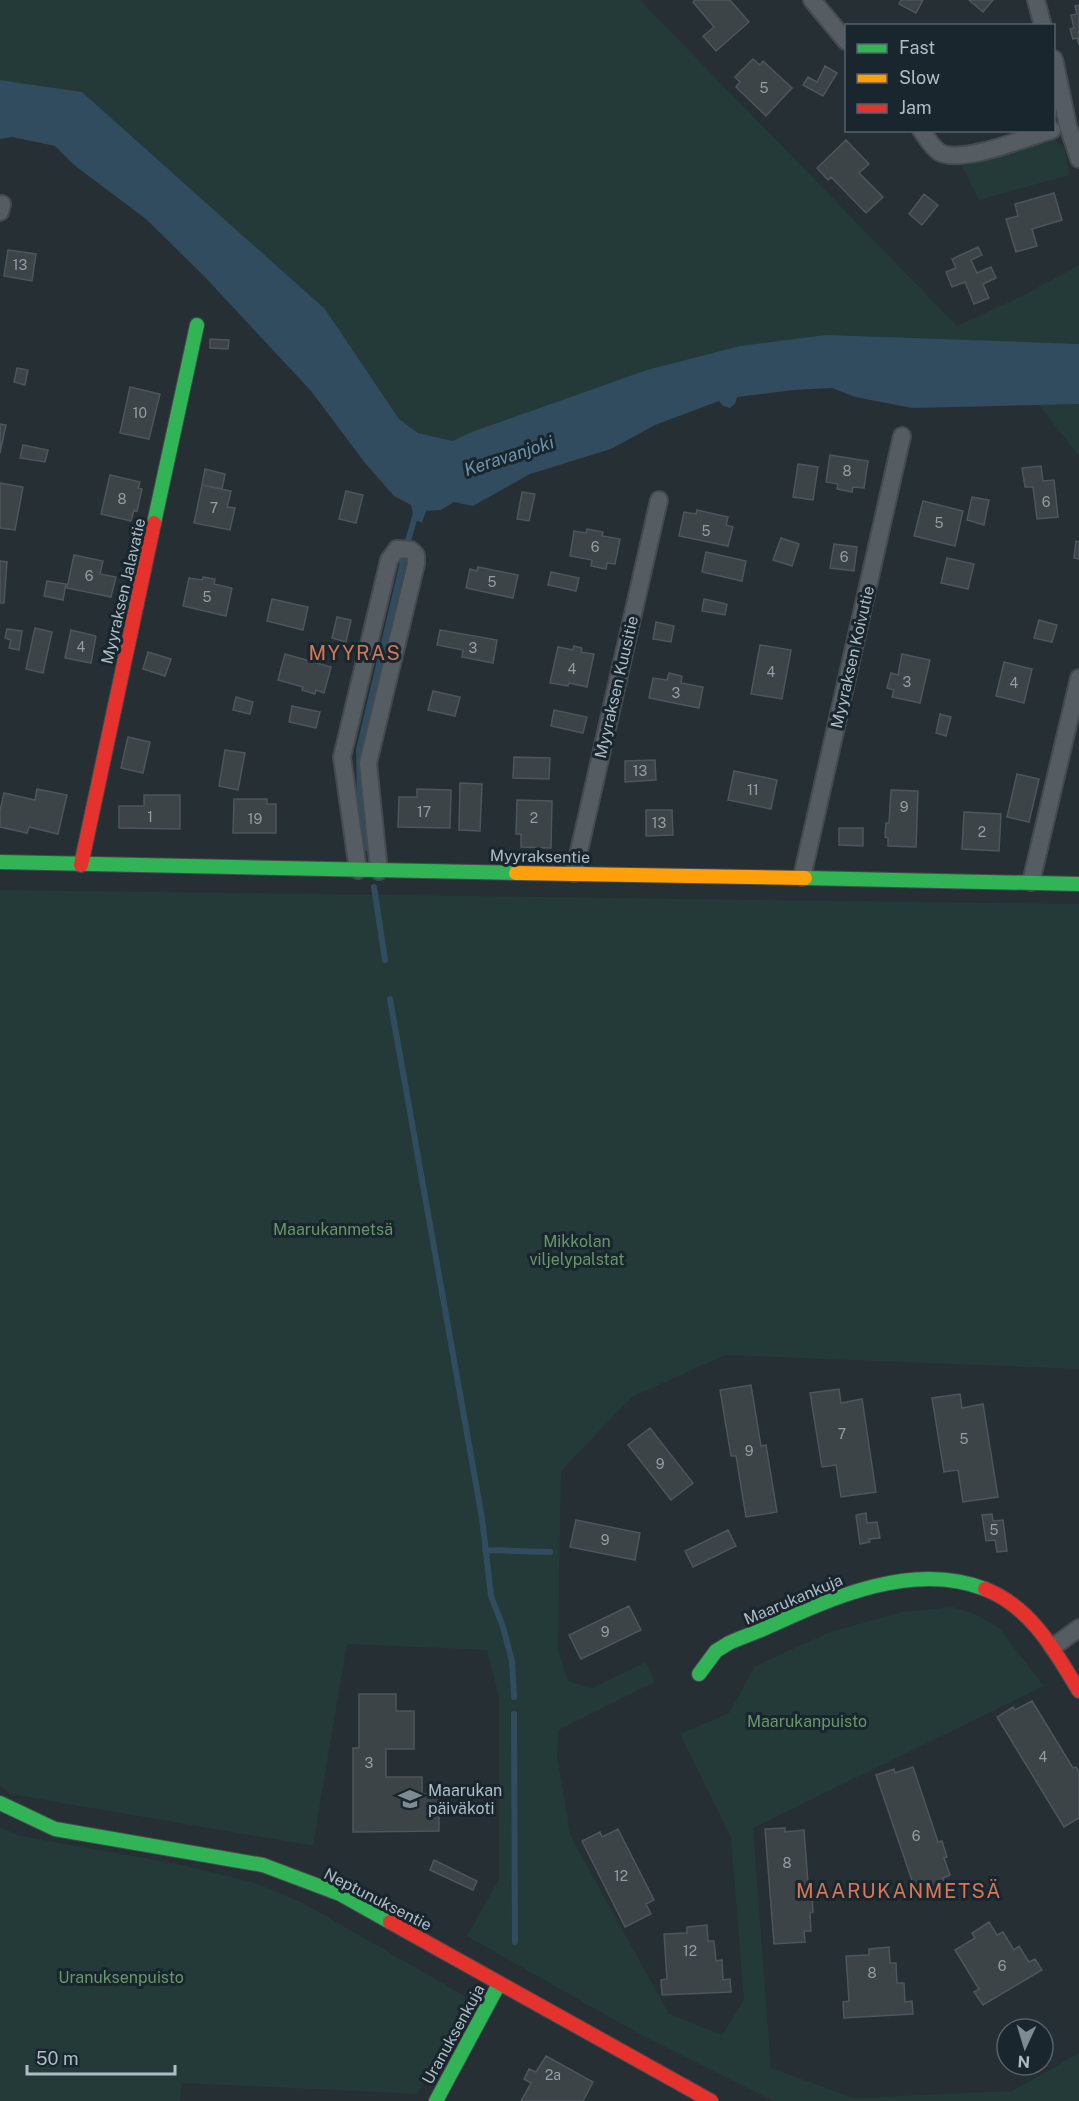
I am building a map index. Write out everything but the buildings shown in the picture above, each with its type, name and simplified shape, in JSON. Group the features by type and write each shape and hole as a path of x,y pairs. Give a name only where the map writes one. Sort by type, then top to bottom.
{"street":[{"path":"812,0 845,40"},
{"path":"1036,0 1042,24"},
{"path":"1055,87 1058,129 1079,159"},
{"path":"923,132 939,152 954,156 976,153 1048,132"},
{"name":"Myyraksen Jalavatie","path":"81,865 197,325"},
{"name":"Myyraksen Koivutie","path":"802,877 902,436"},
{"name":"Myyraksen Kuusitie","path":"574,873 659,500"},
{"path":"358,870 342,757 389,560 397,549 411,550 416,555 416,564 368,762 379,870"},
{"path":"1031,882 1079,678"},
{"name":"Myyraksentie","path":"0,862 1079,884"},
{"name":"Maarukankuja","path":"699,1674 720,1649 814,1605 852,1592 895,1582 945,1580 972,1584 997,1593 1018,1608 1053,1647 1079,1691"},
{"path":"1053,1647 1079,1628"},
{"name":"Neptunuksentie","path":"0,1803 56,1829 263,1865 340,1894 711,2101"},
{"name":"Uranuksenkuja","path":"436,2101 499,1984"}],"green space":[{"path":"0,0 640,0 957,326 1026,294 1079,265 1079,344 1026,343 469,433 453,441 418,433 399,419 325,309 82,92 0,80"},
{"path":"1055,140 1064,147 1070,175 979,200 962,166"},
{"path":"1079,404 1079,456 1039,405"},
{"name":"Maarukanmetsä","path":"0,890 1079,904 1079,1369 725,1355 632,1397 561,1471 558,1651 568,1681 592,1688 646,1662 655,1682 559,1730 557,1756 571,1837 669,2014 722,2035 744,2000 731,1838 680,1734 729,1713 755,1666 830,1632 902,1612 953,1607 975,1614 999,1628 1044,1686 753,1828 771,2068 854,2098 1012,2091 1037,2077 1055,2077 1055,2067 1079,2053 1079,2101 773,2101 641,2035 467,1936 499,1879 499,1697 487,1650 347,1644 313,1846 10,1794 0,1786"},
{"name":"Uranuksenpuisto","path":"0,1827 21,1836 183,1865 256,1883 303,1903 465,1996 464,2013 417,2094 182,2083 180,2101 0,2101"}],"water":[{"name":"Keravanjoki","path":"0,80 82,92 325,309 399,419 418,433 453,441 469,433 647,370 740,346 826,335 1079,344 1079,404 912,408 855,397 832,388 737,397 735,404 730,408 723,406 719,401 655,425 611,449 530,474 473,506 454,502 441,510 426,511 422,523 414,519 411,505 394,496 365,463 311,391 204,276 146,219 74,165 55,146 12,137 0,139"}],"waterway":[{"path":"407,544 416,513"},
{"path":"366,848 360,804 359,750 403,562"},
{"path":"374,887 385,960"},
{"path":"390,999 482,1518 491,1596 503,1627 512,1661 514,1697"},
{"path":"485,1550 550,1552"},
{"path":"514,1714 515,1942"}],"traffic: fast":[{"path":"154,523 197,325"},
{"path":"0,862 516,873"},
{"path":"805,878 1079,884"},
{"path":"699,1674 716,1651 729,1643 847,1594 874,1586 930,1579 958,1581 985,1589"},
{"path":"0,1803 55,1829 263,1865 340,1894 390,1922"},
{"path":"436,2101 499,1984"}],"traffic: slow":[{"path":"516,873 805,878"}],"traffic: jam":[{"path":"81,865 154,523"},
{"path":"985,1589 1016,1607 1029,1619 1051,1646 1079,1691"},
{"path":"390,1922 711,2101"}],"place":[{"name":"Maarukan päiväkoti","path":"410,1799"}],"district":[{"name":"MYYRAS","path":"355,653"},
{"name":"MAARUKANMETSÄ","path":"899,1891"}],"park label":[{"name":"Mikkolan viljelypalstat","path":"577,1250"},
{"name":"Maarukanpuisto","path":"807,1721"}]}
